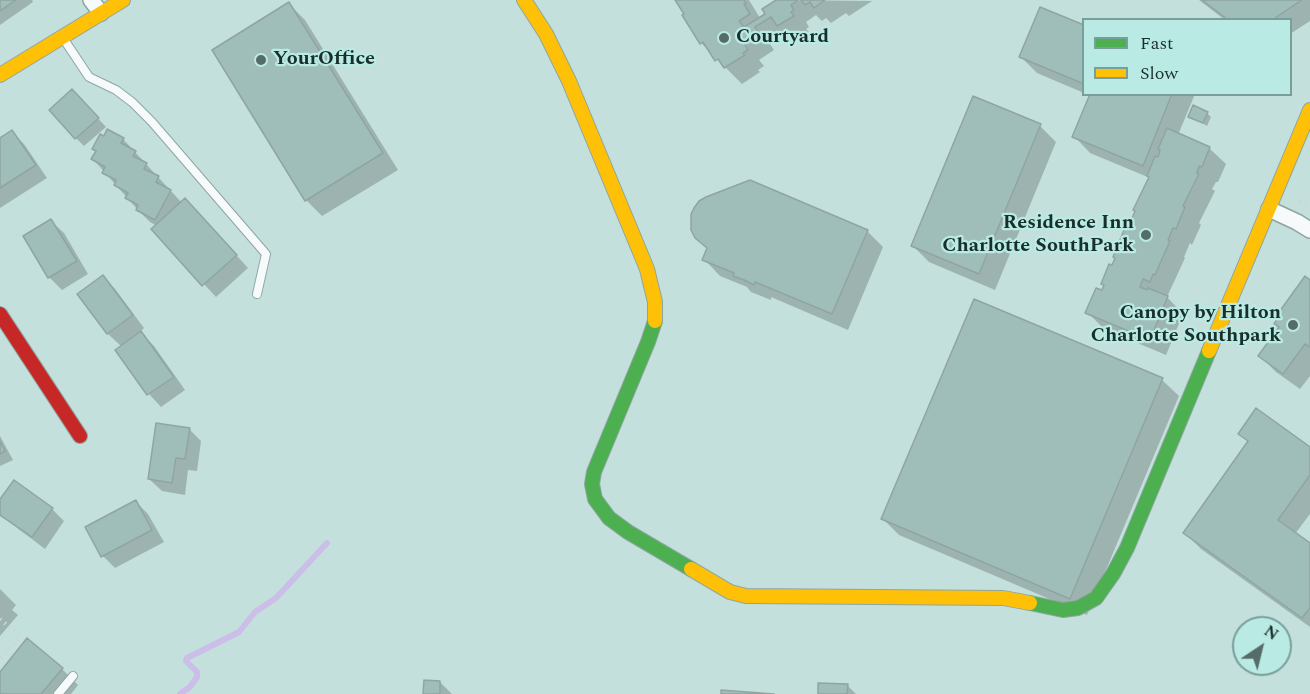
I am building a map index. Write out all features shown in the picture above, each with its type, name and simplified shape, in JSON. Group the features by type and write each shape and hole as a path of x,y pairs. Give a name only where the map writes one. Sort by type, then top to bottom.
{"street":[{"path":"91,0 101,14"},
{"path":"0,75 123,0"},
{"path":"524,0 546,34 569,81 647,268 656,302 656,320 593,478 595,499 609,518 644,542 730,592 746,597 1003,598 1069,610 1088,604 1096,598 1113,574 1127,548 1310,110"},
{"path":"1269,209 1310,230"},
{"path":"0,314 80,436"}],"lane":[{"path":"63,36 89,77 116,90 138,109 266,255 257,294"},
{"path":"58,694 73,676"}],"path":[{"path":"1300,201 1310,208"},
{"path":"0,619 20,636 0,660"}],"building":[{"path":"0,0 16,0 0,11"},
{"name":"Courtyard","path":"675,0 744,0 750,14 739,21 744,27 765,14 762,9 776,0 798,0 791,5 794,10 791,12 794,16 777,26 771,17 755,27 759,33 744,43 748,50 743,53 745,55 724,68 718,59 715,61 703,42 700,44"},
{"name":"Courtyard","path":"801,0 825,0 814,8 810,2 805,5"},
{"path":"1202,0 1302,0 1275,18 1225,18"},
{"path":"289,2 383,153 305,201 212,50"},
{"path":"1040,7 1082,24 1082,83 1019,57"},
{"path":"72,89 99,118 75,139 49,110"},
{"path":"973,96 1041,124 979,274 911,246"},
{"path":"1089,96 1171,96 1143,166 1072,137"},
{"path":"1193,105 1208,112 1203,123 1188,117"},
{"name":"Residence Inn Charlotte SouthPark","path":"1167,128 1210,147 1202,167 1199,166 1197,173 1199,174 1183,206 1185,207 1176,229 1173,228 1168,240 1170,241 1155,275 1153,274 1150,282 1143,279 1140,287 1168,296 1150,340 1085,313 1096,288 1102,290 1104,285 1101,284 1109,264 1112,265 1126,225 1129,226 1135,211 1133,210 1149,177 1147,176 1155,156 1158,157 1160,150 1158,149"},
{"path":"107,129 124,138 121,143 136,151 133,156 147,163 144,169 159,176 156,182 171,190 155,220 136,210 138,205 125,198 128,193 114,185 116,180 102,173 105,167 91,159 96,151 92,149 100,134 104,136"},
{"path":"12,130 36,165 0,188 0,138"},
{"path":"750,180 868,230 832,314 755,282 754,285 733,276 734,273 702,260 707,248 695,238 691,230 691,214 694,208 706,197"},
{"path":"185,198 237,255 202,286 151,229"},
{"path":"51,219 77,261 48,278 23,236"},
{"path":"103,275 133,315 107,334 77,294"},
{"name":"Canopy by Hilton Charlotte Southpark","path":"1305,276 1310,280 1310,347 1305,344 1283,374 1258,356 1279,327 1274,324 1279,316 1277,315"},
{"path":"974,299 1163,378 1070,599 881,519"},
{"path":"141,331 174,377 147,395 115,350"},
{"path":"1256,408 1310,447 1310,475 1278,520 1310,543 1310,608 1302,618 1183,533 1248,441 1238,434"},
{"path":"156,423 190,428 185,459 176,458 172,483 148,479"},
{"path":"0,441 5,451 0,454"},
{"path":"14,480 53,508 32,537 0,515 0,499"},
{"path":"136,500 152,530 101,557 85,527"},
{"path":"27,638 63,668 41,694 0,694 0,672"},
{"path":"424,680 440,681 440,694 423,694"},
{"path":"818,683 848,684 847,694 818,694"},
{"path":"721,690 774,694 721,694"}],"waterway":[{"path":"180,694 190,687 197,677 197,672 186,661 187,658 239,632 255,612 276,598 327,543"}],"traffic: fast":[{"path":"655,321 594,472 592,484 595,499 609,518 628,532 691,569"},
{"path":"1030,603 1063,610 1078,608 1096,598 1113,574 1127,548 1209,351"}],"traffic: slow":[{"path":"0,75 123,0"},
{"path":"524,0 546,34 569,81 647,269 655,302 655,321"},
{"path":"1209,351 1310,110"},
{"path":"691,569 730,592 746,596 1003,598 1030,603"}],"traffic: jam":[{"path":"0,314 80,436"}],"place":[{"name":"Courtyard","path":"724,38"},
{"name":"YourOffice","path":"261,60"},
{"name":"Residence Inn Charlotte SouthPark","path":"1146,235"},
{"name":"Canopy by Hilton Charlotte Southpark","path":"1293,325"}]}
